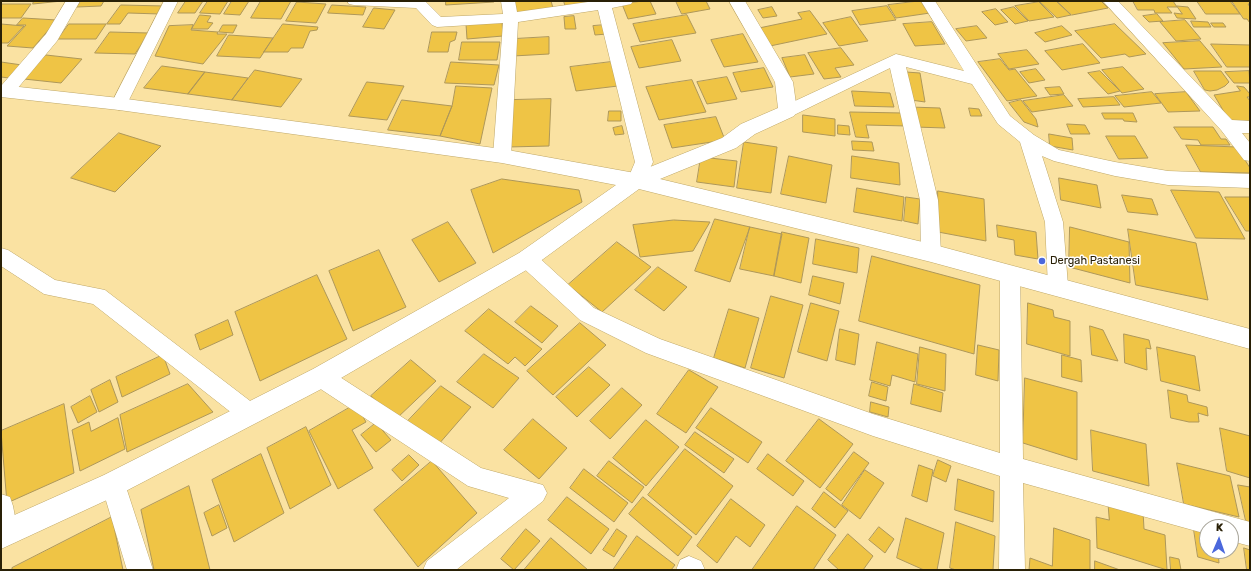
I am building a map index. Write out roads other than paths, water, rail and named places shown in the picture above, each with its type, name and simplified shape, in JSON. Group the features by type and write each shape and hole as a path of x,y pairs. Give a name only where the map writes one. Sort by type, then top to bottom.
{"street":[{"path":"3,91 49,41 65,17 73,1"},
{"path":"119,104 171,1"},
{"path":"354,1 418,3 437,22 511,18 604,3 626,1"},
{"path":"502,156 511,18 508,1"},
{"path":"737,1 784,82 788,111"},
{"path":"928,1 933,12 1004,120 1028,139 1054,155 1115,169 1168,178 1250,181"},
{"path":"1110,1 1227,126 1250,155"},
{"path":"604,3 644,162 636,181"},
{"path":"896,60 929,200 931,253"},
{"path":"1,506 3,534 113,484 321,377 527,259 636,181 729,143 748,129 896,60 977,80"},
{"path":"3,91 119,104 502,156 636,181 931,253 1250,339"},
{"path":"1227,126 1250,127"},
{"path":"1028,139 1054,222 1058,286"},
{"path":"1,256 51,288 98,296 250,414"},
{"path":"527,259 587,314 653,346 872,425 1012,468 1199,520"},
{"path":"1010,274 1012,570"},
{"path":"321,377 476,478 535,493 436,570"},
{"path":"113,484 140,570"},
{"path":"1239,531 1250,534"}],"place":[{"name":"Dergah Pastanesi","path":"1042,261"}]}
